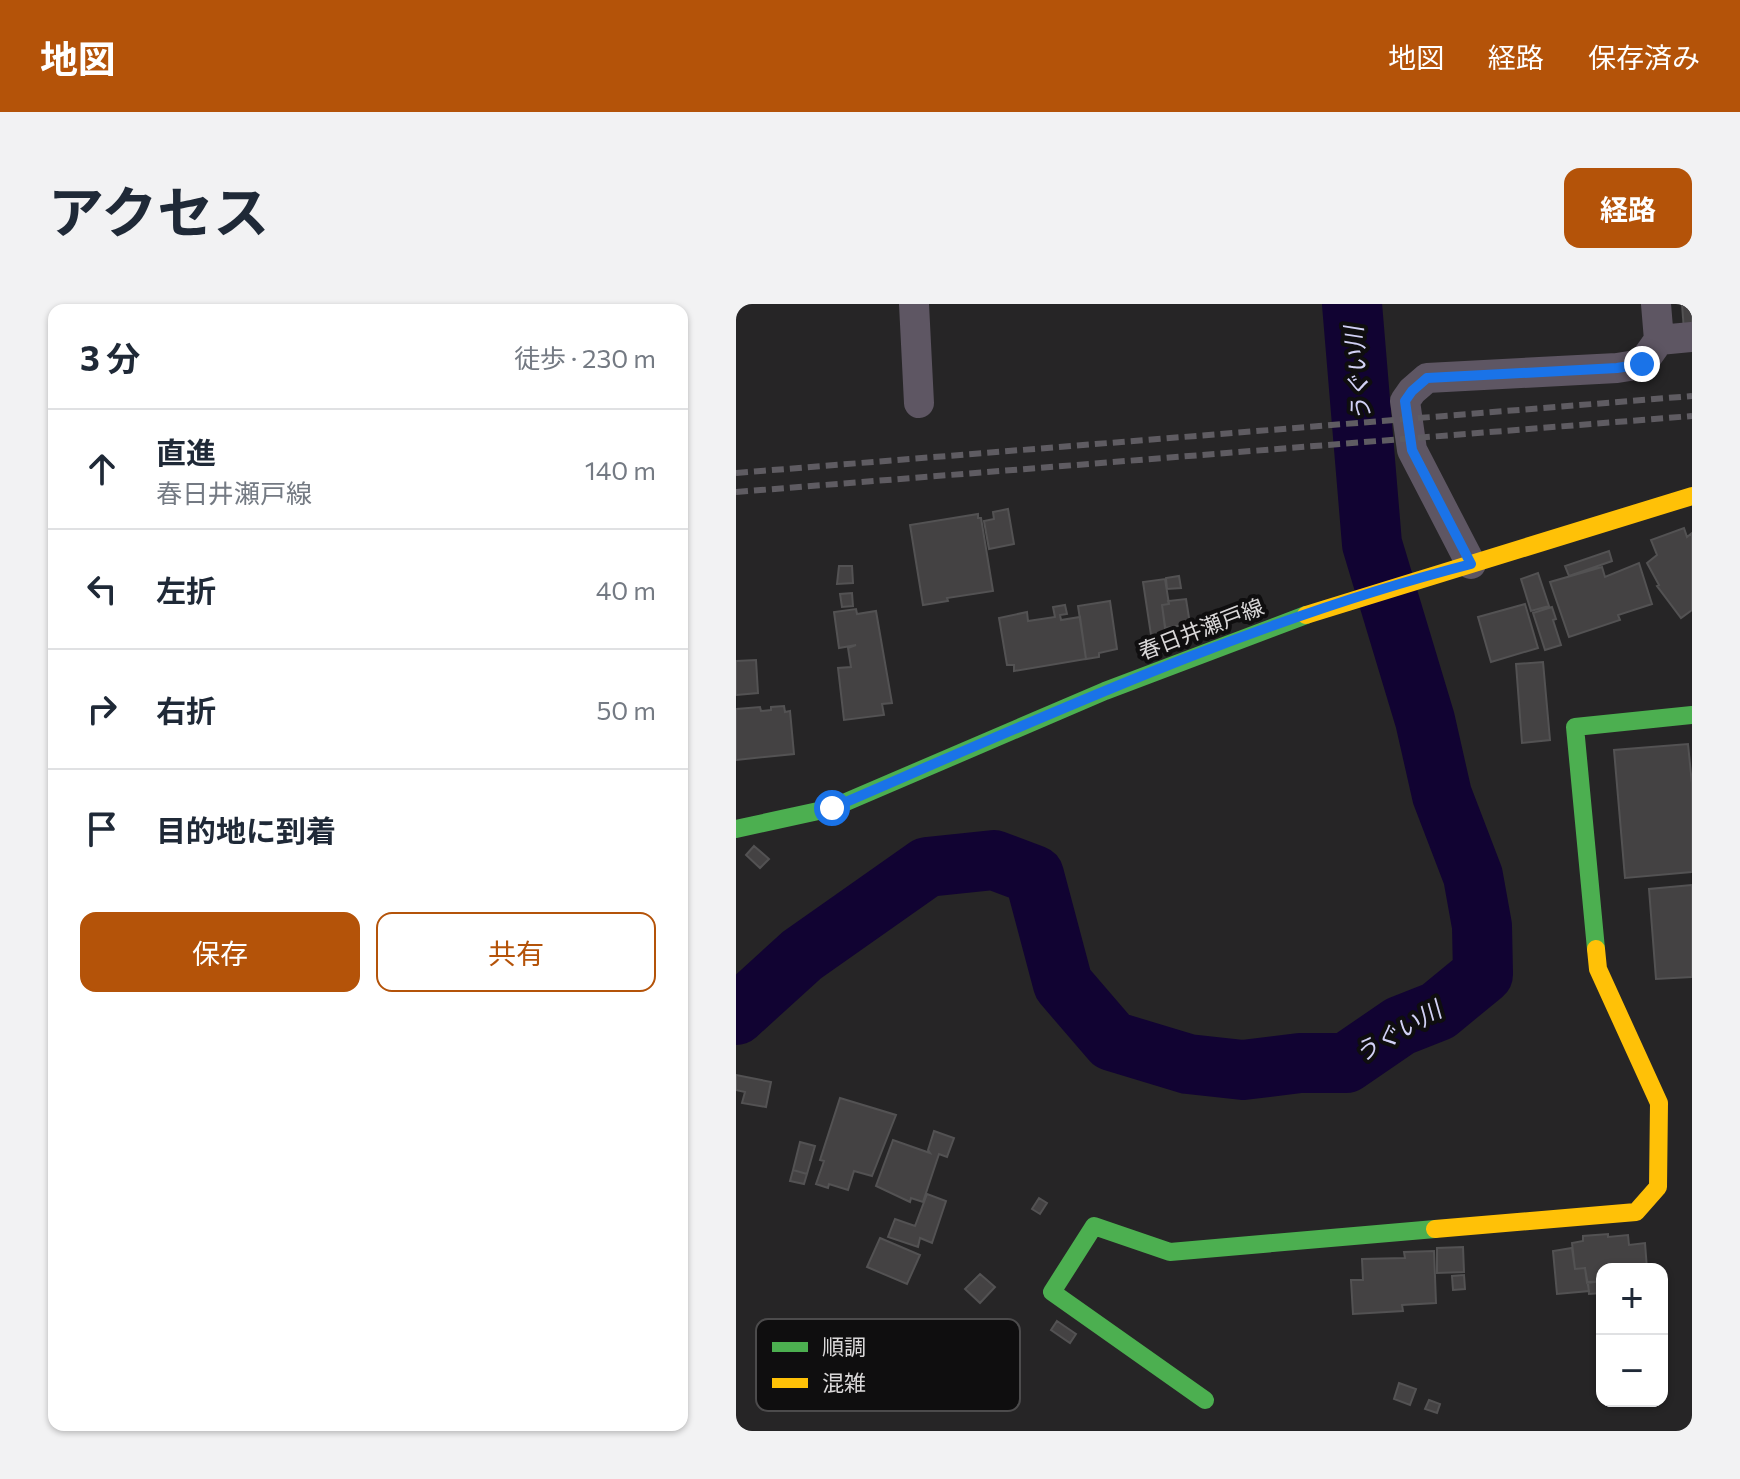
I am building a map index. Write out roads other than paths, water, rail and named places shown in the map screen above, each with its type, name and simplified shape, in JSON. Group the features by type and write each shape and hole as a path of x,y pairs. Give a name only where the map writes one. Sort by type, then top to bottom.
{"street":[{"path":"914,304 919,403"},
{"path":"1471,564 1412,450 1405,401 1412,391 1427,378 1642,364 1659,340 1656,304"},
{"path":"1659,340 1692,337"},
{"name":"春日井瀬戸線","path":"736,829 832,808 1105,691 1314,612 1692,496"},
{"path":"1205,1400 1052,1292 1094,1226 1170,1252 1636,1212 1658,1187 1659,1103 1598,969 1575,727 1692,715"}],"waterway":[{"name":"うぐい川","path":"736,1015 802,955 927,867 994,860 1034,875 1063,984 1112,1041 1188,1064 1243,1070 1300,1063 1346,1063 1400,1026 1438,1011 1483,974 1482,926 1473,876 1442,795 1425,720 1372,544 1352,304"}],"railway":[{"path":"736,473 1692,396"},
{"path":"736,492 1692,416"}]}
